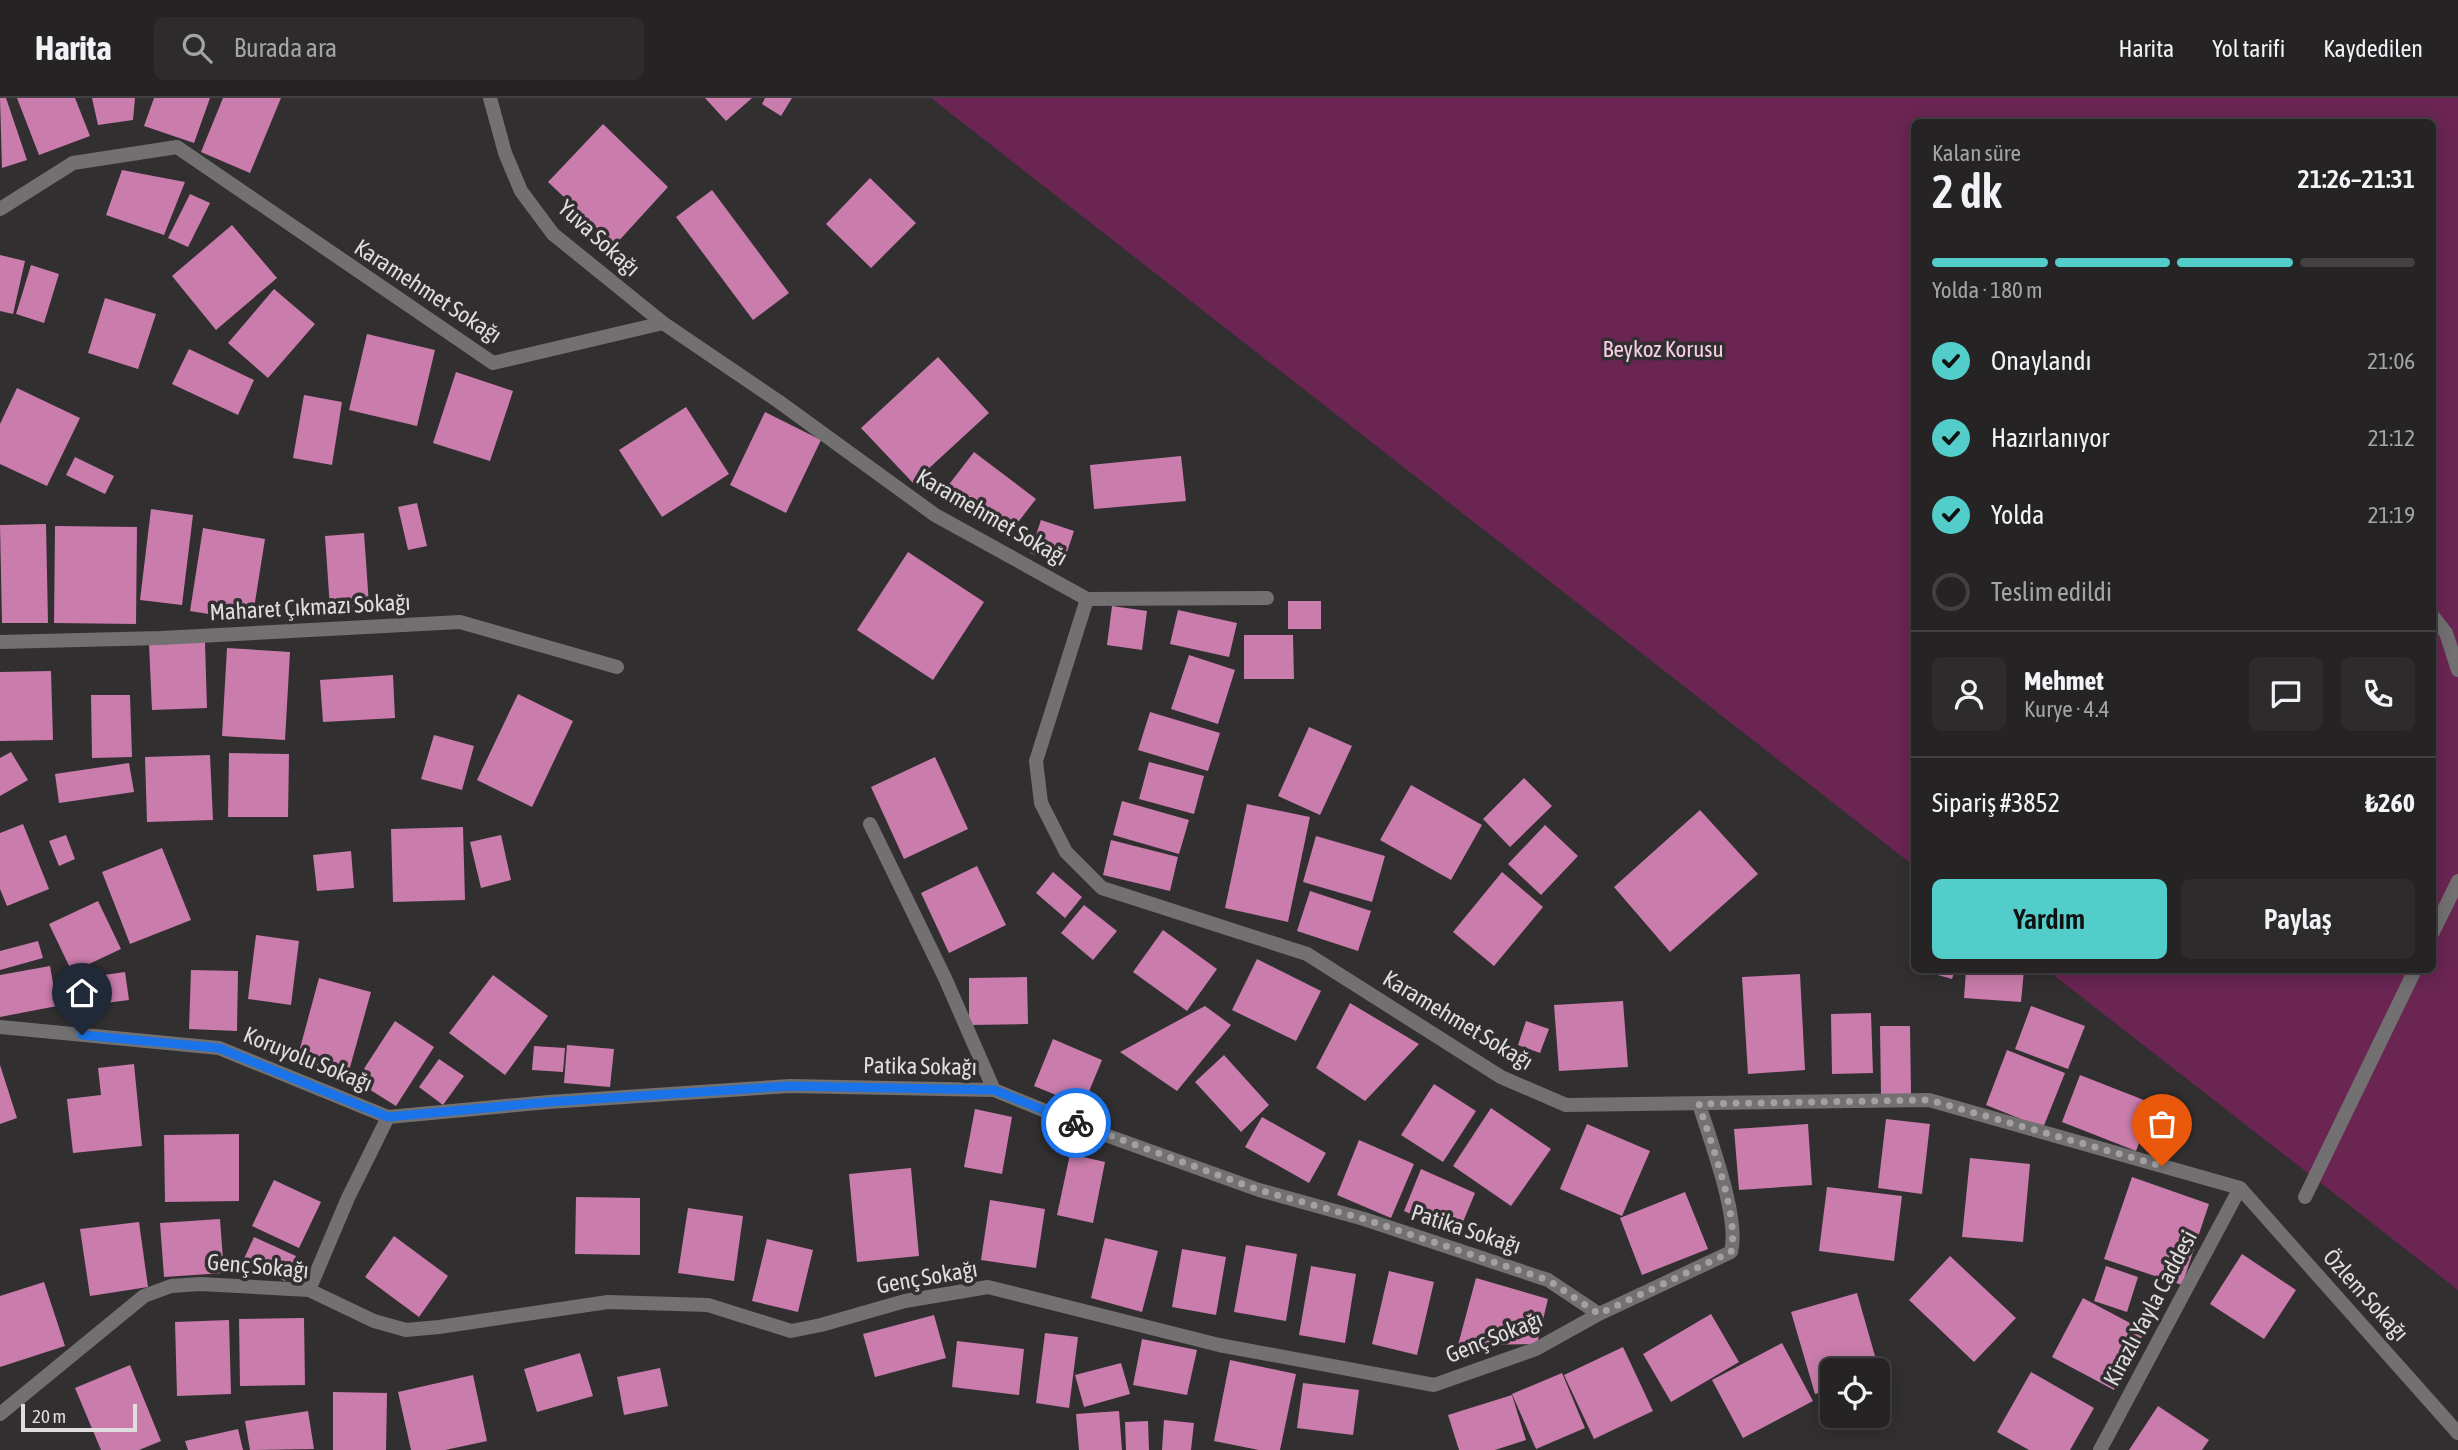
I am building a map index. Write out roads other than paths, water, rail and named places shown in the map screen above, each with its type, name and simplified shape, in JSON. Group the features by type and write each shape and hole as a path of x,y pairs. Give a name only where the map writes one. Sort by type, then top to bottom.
{"street":[{"name":"Yuva Sokağı","path":"489,98 505,153 521,191 553,234 663,324"},
{"name":"Karamehmet Sokağı","path":"0,209 72,163 177,147 493,363 663,324 778,401 934,515 1087,599 1267,598"},
{"name":"Karamehmet Sokağı","path":"1087,599 1036,761 1041,803 1066,852 1102,888 1307,954 1501,1077 1566,1105 1929,1100 2240,1188"},
{"path":"2436,620 2446,633 2458,670"},
{"name":"Maharet Çıkmazı Sokağı","path":"0,642 161,638 460,622 617,667"},
{"path":"870,824 945,978 994,1090"},
{"path":"2436,926 2458,881"},
{"path":"2305,1197 2414,973"},
{"name":"Koruyolu Sokağı","path":"0,1027 219,1048 388,1117"},
{"name":"Patika Sokağı","path":"388,1117 549,1102 790,1086 994,1090 1097,1132 1259,1190 1364,1219 1548,1280 1599,1314"},
{"name":"Genç Sokağı","path":"0,1413 144,1296 171,1286 200,1284 309,1290 374,1321 406,1330 608,1302 708,1304 791,1331 905,1300 988,1287 1219,1345 1434,1385 1536,1349 1599,1314 1731,1252 1734,1240 1731,1213 1699,1104"},
{"path":"309,1290 348,1198 388,1117"},
{"name":"Özlem Sokağı","path":"2240,1188 2458,1433"},
{"name":"Kirazlı Yayla Caddesi","path":"2100,1450 2240,1188"}],"park label":[{"name":"Beykoz Korusu","path":"1663,349"}]}
